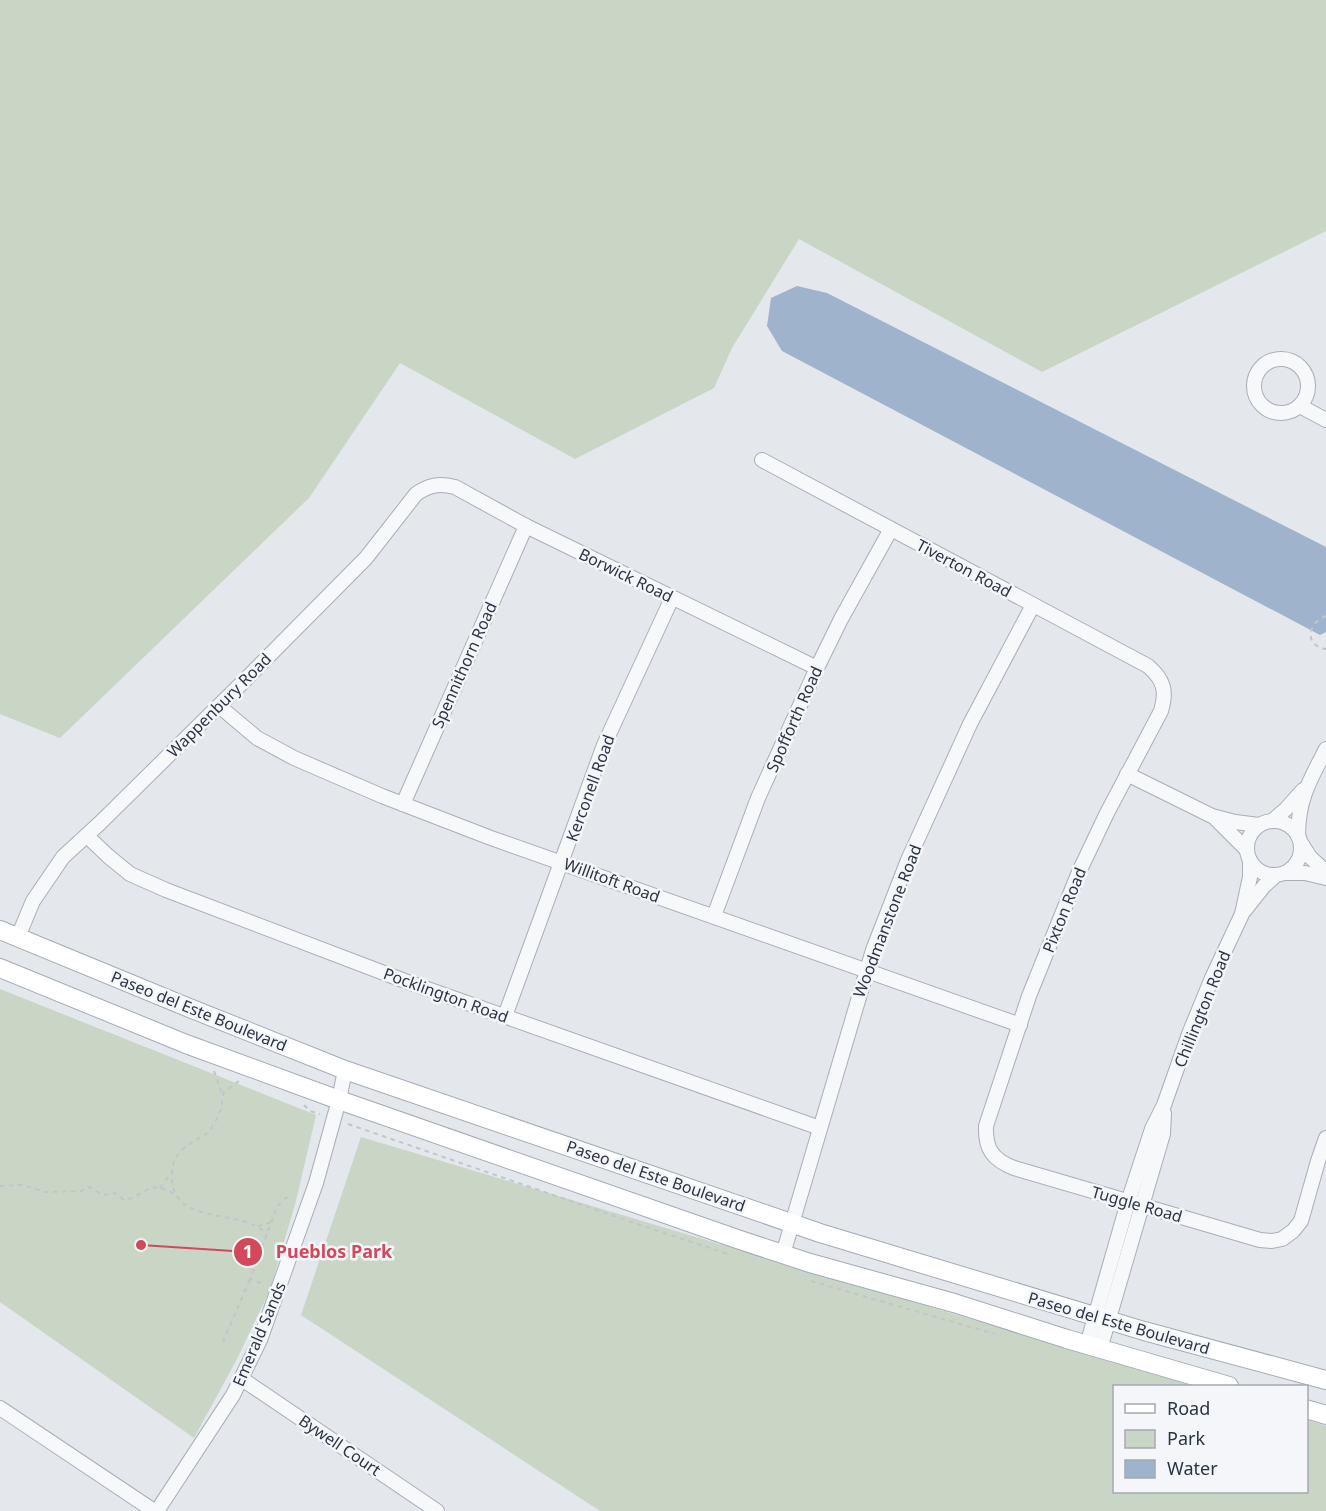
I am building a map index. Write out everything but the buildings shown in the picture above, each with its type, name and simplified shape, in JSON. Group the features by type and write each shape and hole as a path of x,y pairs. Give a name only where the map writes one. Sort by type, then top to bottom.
{"main road":[{"name":"Paseo del Este Boulevard","path":"0,930 345,1070 792,1223 1102,1318 1326,1380"},
{"name":"Paseo del Este Boulevard","path":"0,968 186,1044 339,1100 783,1254 1226,1385"},
{"path":"1308,1410 1326,1415"}],"street":[{"path":"1274,360 1292,361 1305,373 1308,390 1306,399 1300,406 1293,411 1275,413 1260,403 1254,386 1260,370 1266,364 1274,360"},
{"path":"1300,406 1326,420"},
{"name":"Tiverton Road","path":"762,460 1148,666 1161,681"},
{"name":"Borwick Road","path":"434,484 455,487 526,526 817,668"},
{"name":"Wappenbury Road","path":"18,937 33,901 63,857 219,706 366,558 416,494 434,484"},
{"name":"Spennithorn Road","path":"403,804 526,526"},
{"name":"Spofforth Road","path":"714,916 758,798 817,668 841,619 891,529"},
{"name":"Kerconell Road","path":"505,1016 604,745 672,598"},
{"name":"Woodmanstone Road","path":"783,1254 873,950 909,860 965,735 1033,605"},
{"name":"Pixton Road","path":"988,1148 985,1138 986,1126 1029,996 1079,872 1161,711 1164,691 1161,681"},
{"name":"Willitoft Road","path":"219,706 257,738 294,758 403,804 491,838 1020,1025"},
{"path":"1248,856 1250,836 1286,809 1306,786 1326,748"},
{"path":"1127,774 1212,816 1235,822 1277,821 1292,827 1310,857 1326,872"},
{"path":"1281,874 1294,867 1299,858 1298,821 1306,786"},
{"path":"1212,816 1235,836 1261,872 1266,874 1305,873 1326,879"},
{"name":"Pocklington Road","path":"87,836 130,874 166,890 405,981 820,1128"},
{"name":"Chillington Road","path":"1094,1347 1135,1204 1152,1129 1164,1105 1212,978 1242,914 1250,877 1248,856"},
{"name":"Chillington Road","path":"1242,914 1260,892 1281,874"},
{"name":"Emerald Sands","path":"155,1511 233,1395 260,1340 316,1183 345,1070"},
{"name":"Tuggle Road","path":"988,1148 1003,1164 1260,1240 1278,1240 1292,1232 1300,1221 1326,1138"},
{"name":"Bywell Court","path":"242,1379 437,1511"},
{"path":"0,1408 155,1511"}],"path":[{"path":"1326,616 1316,621 1310,633 1314,643 1326,649"},
{"path":"214,1071 223,1095"},
{"path":"239,1081 227,1088 220,1110 206,1135 189,1144 175,1158 172,1172 173,1188 184,1204 258,1226 267,1235"},
{"path":"160,1188 172,1172"},
{"path":"0,1186 22,1185 46,1192 81,1191 90,1187 101,1195 115,1193 124,1200 155,1187 176,1195"},
{"path":"223,1342 279,1204 290,1196"},
{"path":"258,1226 272,1222"},
{"path":"250,1280 261,1283"}],"green space":[{"path":"0,0 1326,0 1326,231 1042,372 799,239 732,348 714,388 575,459 400,363 309,498 60,738 0,714"},
{"path":"0,989 316,1115 296,1201 270,1290 236,1361 194,1438 0,1302"},
{"path":"361,1137 1192,1385 1113,1385 1113,1493 1308,1493 1308,1420 1326,1426 1326,1511 600,1511 301,1315"}],"water":[{"path":"797,286 827,293 1326,547 1326,632 1320,635 782,351 767,326 771,298"}],"place":[{"name":"Pueblos Park","path":"141,1245"}]}
